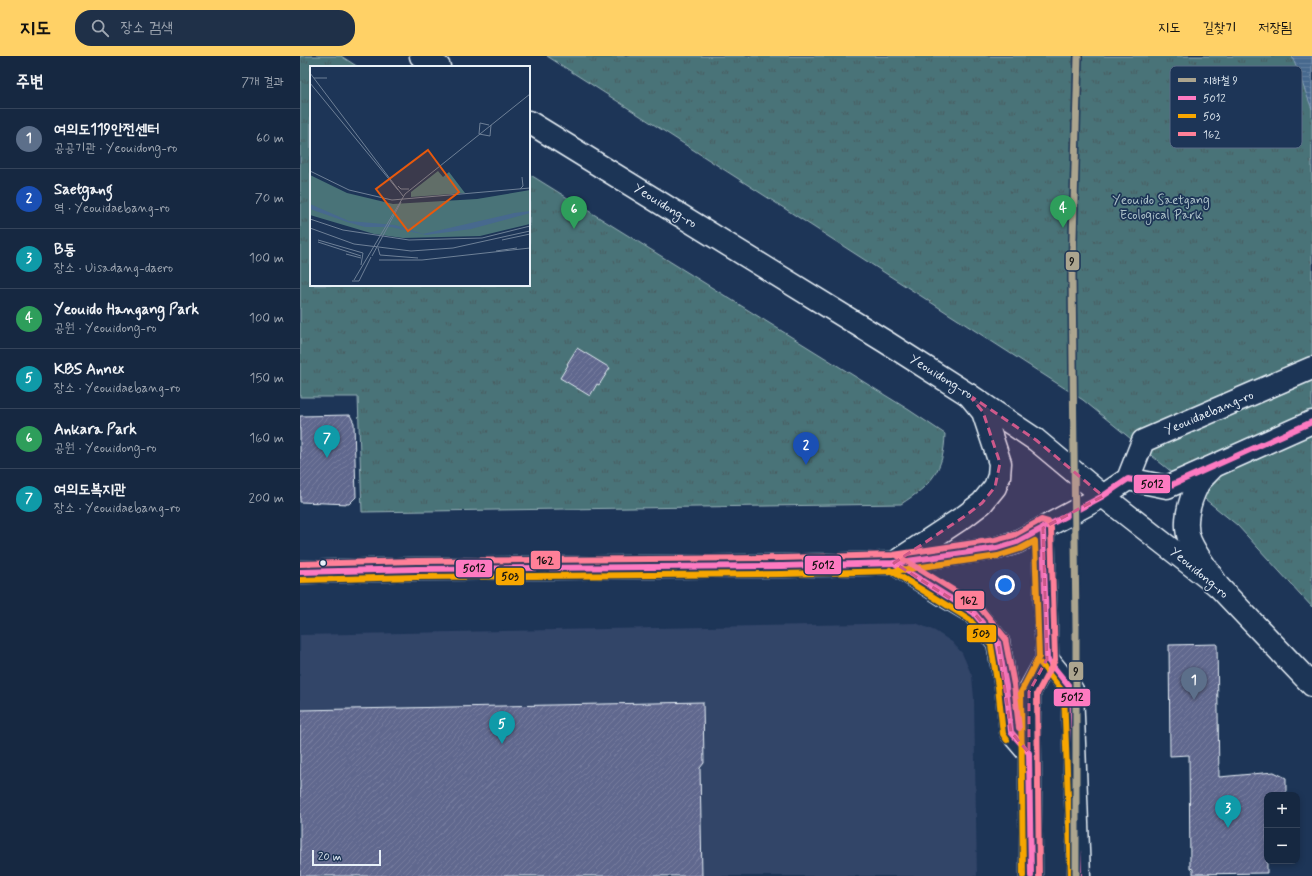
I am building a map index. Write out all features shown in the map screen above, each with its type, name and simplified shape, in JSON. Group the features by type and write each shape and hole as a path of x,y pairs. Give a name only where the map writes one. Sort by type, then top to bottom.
{"main road":[{"path":"422,56 437,66"},
{"name":"Yeouidong-ro","path":"530,123 852,321 969,395 1036,440 1103,496 1218,586 1312,685"},
{"name":"Yeouidaebang-ro","path":"1128,479 1143,441 1312,368"},
{"path":"894,563 965,516 982,503 995,487 999,476 1000,463 983,412 969,395"},
{"path":"300,572 416,569 782,566 894,563 997,548 1017,542 1103,496 1128,479 1167,487 1195,480 1214,466 1312,422"},
{"path":"1195,480 1186,527 1193,547 1218,586"},
{"path":"1031,876 1029,692 1047,659 1043,528"},
{"path":"894,563 974,613 998,642 1006,686 1011,732 1029,752"},
{"path":"1047,659 1072,690 1079,876"}],"highlighted area":[{"path":"969,395 1036,440 1103,496 1043,528 1047,659 1029,692 1029,753 1011,732 998,642 974,613 894,563 965,516 982,503 995,487 1000,463 983,412"}],"shaded area":[{"path":"1292,56 1312,56 1312,109 1302,82 1302,66 1296,66"},
{"path":"916,623 935,631 952,642 962,653 972,676 974,698 977,876 300,876 300,635"}],"green space":[{"path":"300,56 341,56 356,66 310,66 310,286 530,286 530,175 909,410 945,434 942,458 934,476 920,490 901,504 362,512 358,397 300,397"},
{"name":"Yeouido Saetgang Ecological Park","path":"547,56 1312,56 1312,607 1237,525 1083,400"}],"building":[{"path":"577,348 610,368 599,385 597,384 590,396 560,378"},
{"path":"350,415 354,423 356,497 349,504 300,502 300,416"},
{"path":"1217,644 1219,777 1274,772 1286,778 1286,792 1264,792 1264,864 1267,864 1267,873 1193,874 1193,869 1190,868 1189,755 1170,756 1169,645"},
{"path":"703,702 704,763 700,768 702,876 300,876 300,710"}],"metro line":[{"name":"9","path":"1076,876 1076,628 1072,276 1078,56"}],"transit line":[{"name":"5012","path":"300,572 416,569 782,566 894,563 997,548 1017,542 1103,496 1128,479 1167,487 1312,422"},
{"name":"162","path":"300,564 416,561 782,558 893,555 995,540 1014,535 1041,520 1048,522 1051,528 1055,660 1037,694 1039,876"},
{"name":"5012","path":"1043,528 1047,659 1072,690 1079,876"},
{"name":"503","path":"300,580 416,577 782,574 894,571 998,556 1020,549 1035,541 1039,657 1021,692 1023,876"},
{"name":"162","path":"898,556 979,606 1005,638 1014,685 1019,728"},
{"name":"5012","path":"894,563 974,613 998,642 1006,686 1011,732 1029,753 1031,876"},
{"name":"503","path":"890,570 969,619 991,645 998,687 1003,734 1007,740"},
{"name":"503","path":"1041,664 1064,693 1071,876"}],"place":[{"name":"Yeouido Hangang Park","path":"1063,228"},
{"name":"Ankara Park","path":"574,229"},
{"name":"여의도복지관","path":"327,458"},
{"name":"Saetgang","path":"806,465"},
{"name":"여의도119안전센터","path":"1194,700"},
{"name":"KBS Annex","path":"502,744"},
{"name":"B동","path":"1228,828"}]}
